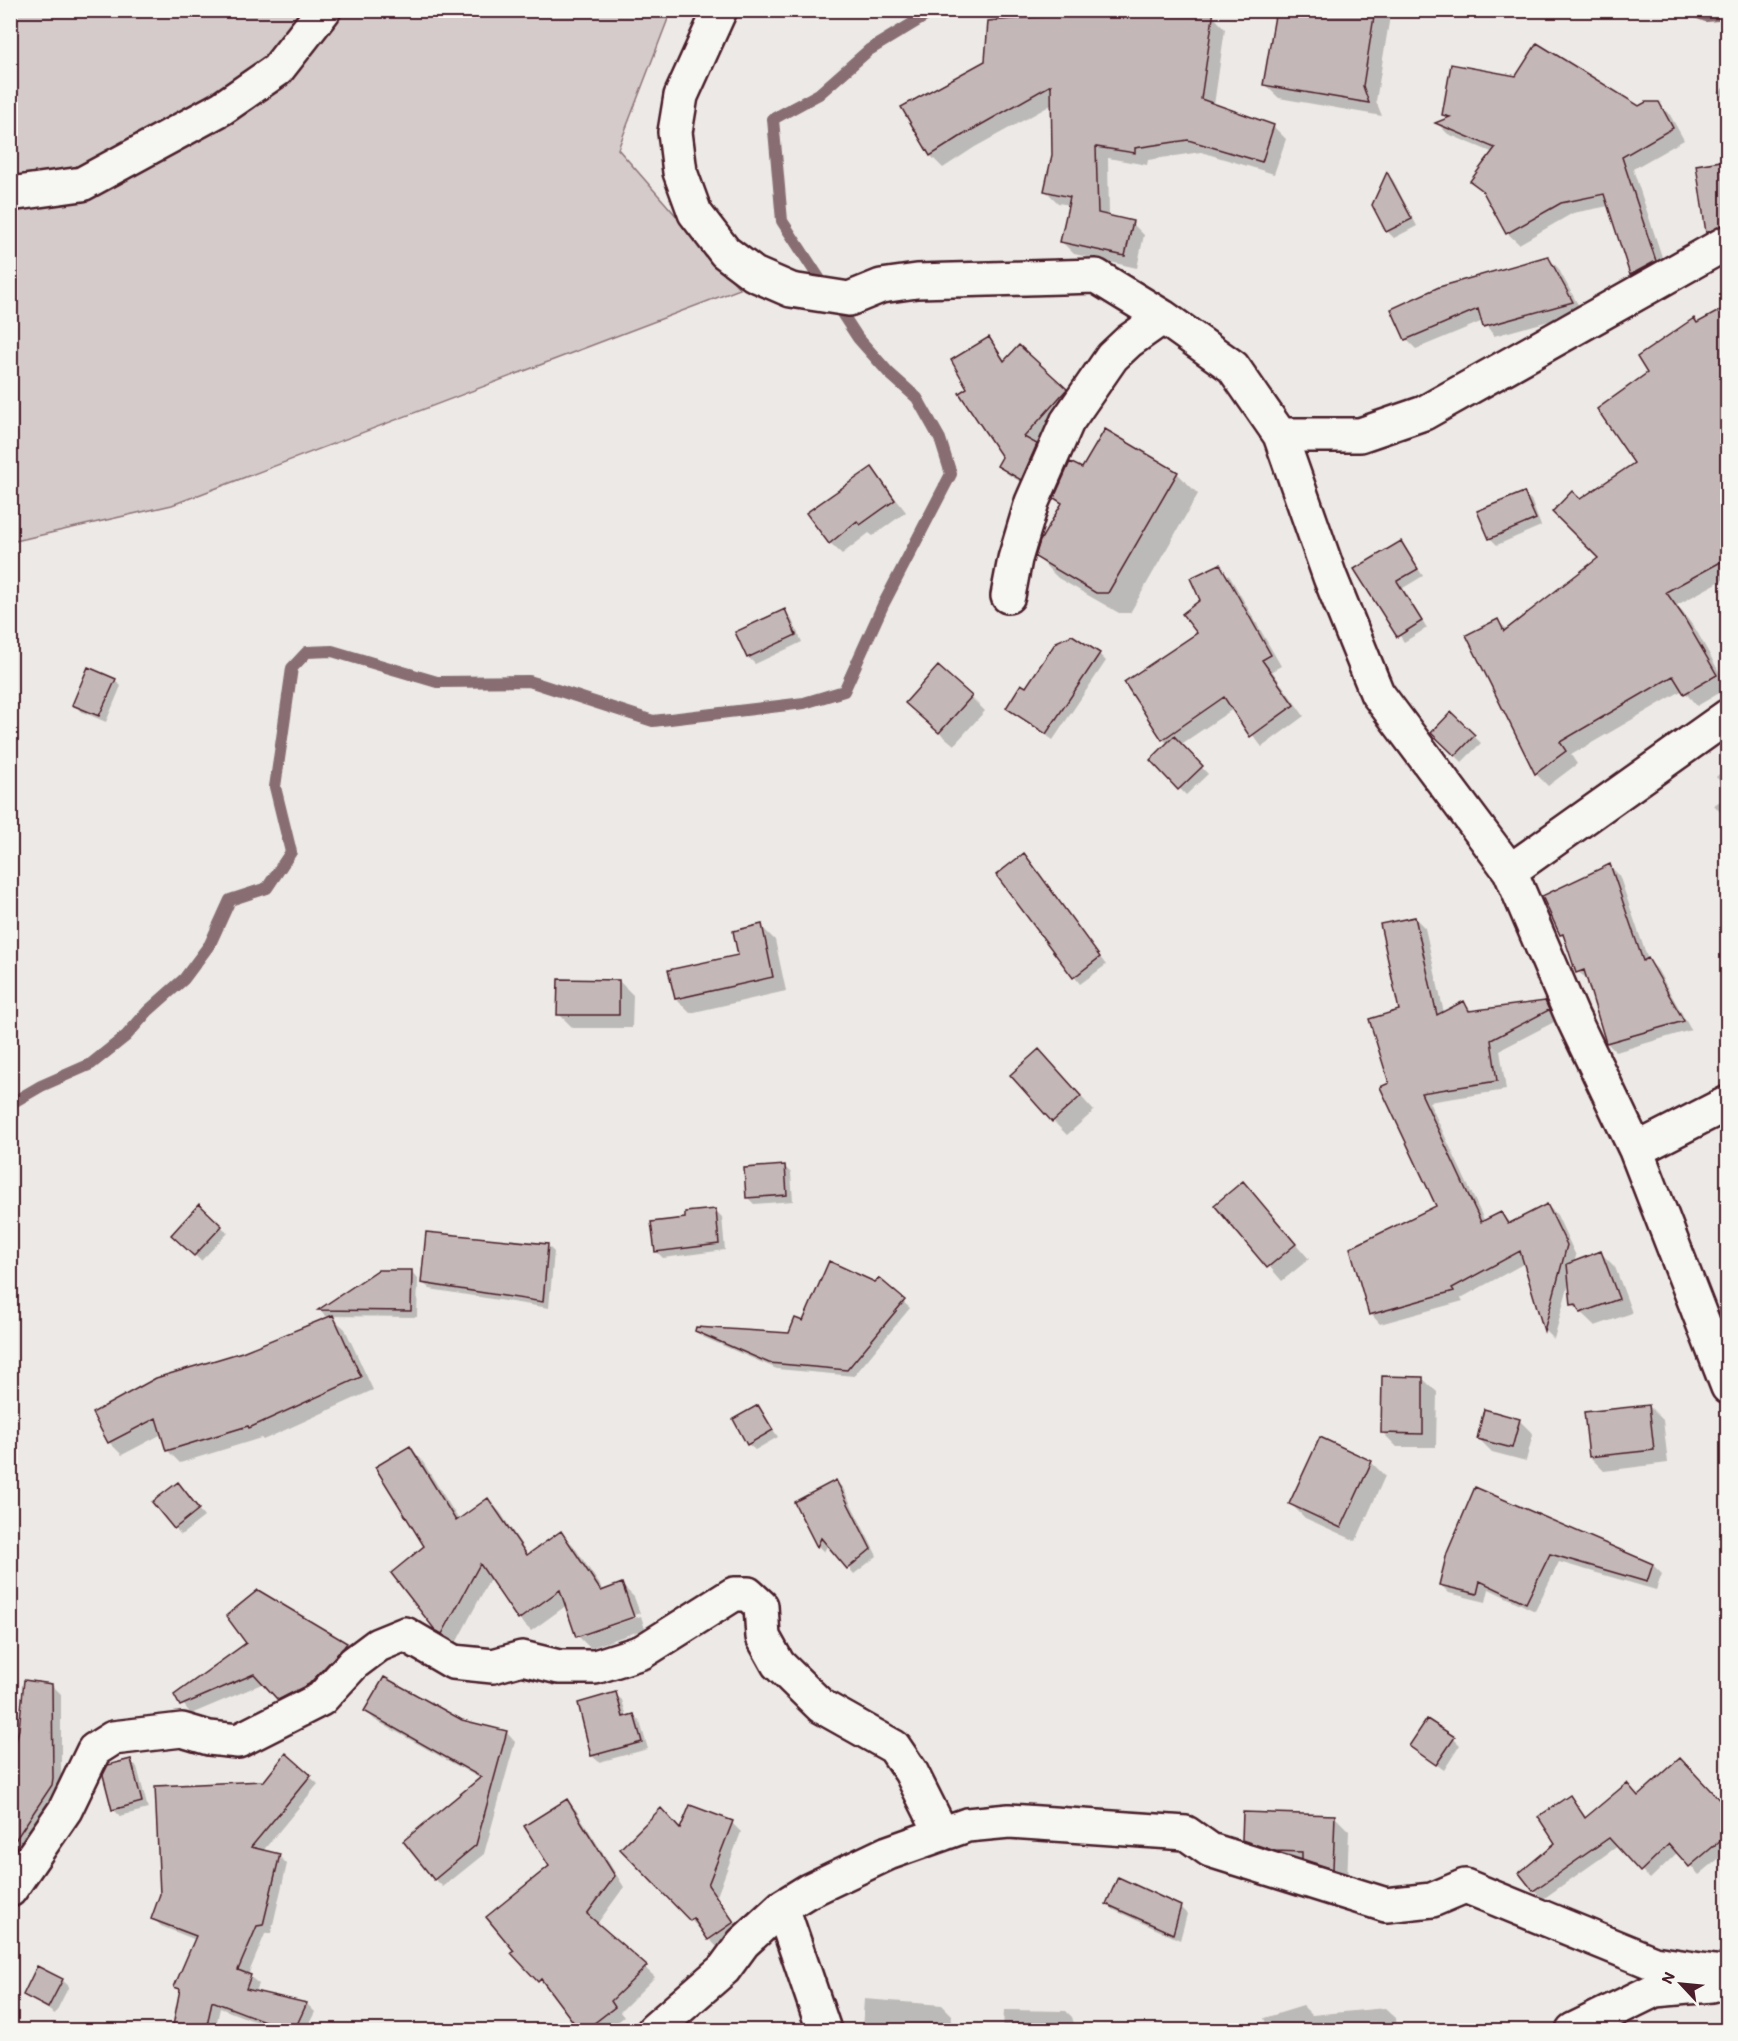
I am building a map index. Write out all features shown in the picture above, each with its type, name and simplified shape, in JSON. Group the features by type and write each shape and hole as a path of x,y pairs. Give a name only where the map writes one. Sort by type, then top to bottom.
{"street":[{"path":"10,194 82,184 222,108 277,70 324,10"},
{"path":"720,10 681,96 675,132 680,172 695,213 725,252 754,274 791,290 849,299 881,286 917,280 1096,276 1163,317 1233,367 1280,435 1307,515 1377,693 1510,871 1572,1016 1636,1150 1728,1387"},
{"path":"1280,435 1360,435 1424,413 1728,242"},
{"path":"1008,596 1015,558 1032,502 1066,422 1112,357 1129,341 1163,317"},
{"path":"1510,871 1728,716"},
{"path":"1636,1150 1728,1103"},
{"path":"10,1890 65,1810 94,1750 113,1738 182,1730 209,1738 237,1741 321,1699 354,1663 378,1645 405,1634 453,1662 493,1666 522,1658 559,1667 595,1667 642,1652 734,1594 748,1594 761,1606 763,1637 778,1664 820,1706 894,1747 911,1772 942,1834"},
{"path":"654,2031 724,1969 743,1943 782,1907 851,1870 942,1834 967,1825 1009,1821 1186,1833 1210,1851 1386,1905 1432,1900 1465,1886 1654,1963 1728,1974"},
{"path":"782,1907 824,2031"},
{"path":"1573,2031 1655,1990 1728,1984"}],"shaded area":[{"path":"10,11 671,11 618,149 740,289 172,505 11,542"}],"building":[{"path":"1120,10 1214,10 1201,99 1274,125 1262,162 1188,140 1135,148 1135,153 1096,147 1098,213 1133,221 1125,256 1060,242 1070,197 1044,191 1052,155 1051,85 930,156 901,107 985,61 988,21"},
{"path":"1276,10 1375,10 1363,86 1369,103 1263,85"},
{"path":"1537,43 1639,106 1646,102 1659,102 1673,128 1622,157 1656,261 1630,275 1604,194 1561,203 1506,234 1482,190 1470,181 1495,148 1435,123 1450,117 1442,115 1451,64 1516,76"},
{"path":"1728,160 1728,223 1706,233 1696,165"},
{"path":"1387,172 1412,219 1386,232 1372,205"},
{"path":"1548,256 1573,302 1483,327 1478,309 1405,340 1391,309 1439,287"},
{"path":"1728,306 1728,558 1666,592 1683,616 1717,675 1684,694 1673,676 1560,742 1566,751 1535,774 1466,635 1498,619 1504,631 1598,558 1552,512 1572,491 1580,499 1634,463 1597,409 1647,373 1637,357 1694,318 1697,323"},
{"path":"989,337 1004,361 1019,345 1067,389 1024,437 1037,444 1021,480 997,466 1002,457 959,393 967,388 951,360"},
{"path":"1105,429 1178,472 1108,593 1096,593 1035,557 1040,541 1062,503 1054,498 1070,462 1082,468"},
{"path":"872,467 895,500 860,525 857,521 829,544 806,513"},
{"path":"1524,492 1536,519 1489,539 1477,511"},
{"path":"1401,541 1418,569 1397,581 1422,621 1397,637 1354,569"},
{"path":"1220,564 1271,655 1262,660 1294,705 1250,737 1224,697 1162,740 1124,682 1197,633 1182,614 1200,600 1190,578"},
{"path":"785,609 796,635 747,658 735,632"},
{"path":"1072,635 1100,653 1046,734 1006,708 1021,684 1026,687 1056,642"},
{"path":"938,666 972,696 939,733 905,703"},
{"path":"88,667 116,679 99,716 72,705"},
{"path":"1451,712 1475,735 1455,756 1431,733"},
{"path":"1174,736 1203,766 1178,790 1150,760"},
{"path":"1024,853 1100,957 1073,978 996,875"},
{"path":"1610,864 1643,961 1648,958 1684,1021 1606,1043 1584,970 1576,973 1563,934 1560,935 1542,896"},
{"path":"1415,917 1437,1015 1464,1001 1469,1011 1545,1001 1549,1010 1491,1040 1497,1081 1421,1093 1481,1222 1501,1212 1508,1224 1547,1204 1567,1245 1544,1331 1520,1251 1452,1288 1454,1291 1369,1315 1350,1248 1436,1206 1380,1087 1389,1083 1369,1019 1399,1010 1380,924"},
{"path":"762,924 773,977 675,999 668,970 738,955 733,931"},
{"path":"558,979 619,980 619,1015 557,1015"},
{"path":"1039,1049 1081,1096 1052,1122 1010,1075"},
{"path":"785,1165 787,1195 746,1198 744,1168"},
{"path":"1243,1181 1296,1244 1267,1268 1214,1205"},
{"path":"199,1204 222,1226 194,1256 171,1235"},
{"path":"716,1209 719,1244 655,1252 651,1222 685,1218 685,1212"},
{"path":"426,1232 548,1244 543,1302 421,1283"},
{"path":"1601,1251 1619,1299 1580,1313 1576,1304 1571,1305 1567,1264"},
{"path":"829,1261 875,1282 879,1278 905,1300 847,1370 769,1363 695,1331 696,1327 789,1333 795,1318 803,1321"},
{"path":"378,1270 412,1270 411,1311 318,1310"},
{"path":"333,1315 361,1377 249,1428 248,1426 166,1451 156,1418 108,1443 92,1413 156,1378 242,1352"},
{"path":"1382,1376 1423,1377 1423,1434 1381,1433"},
{"path":"758,1405 773,1430 747,1445 733,1419"},
{"path":"1649,1405 1654,1450 1589,1457 1584,1412"},
{"path":"1484,1409 1520,1419 1512,1448 1477,1439"},
{"path":"1320,1437 1372,1461 1341,1528 1289,1504"},
{"path":"410,1446 456,1521 488,1498 527,1555 561,1531 601,1591 622,1583 634,1617 576,1637 560,1590 518,1620 480,1564 442,1634 435,1630 391,1573 424,1546 375,1467"},
{"path":"836,1480 871,1549 847,1569 821,1538 817,1547 794,1502"},
{"path":"178,1482 199,1509 174,1529 152,1502"},
{"path":"1475,1487 1653,1564 1647,1582 1550,1554 1526,1603 1480,1581 1477,1594 1439,1585 1447,1553"},
{"path":"258,1590 347,1643 309,1684 278,1700 254,1674 180,1706 174,1695 246,1643 226,1616"},
{"path":"384,1677 462,1720 507,1731 476,1845 434,1880 403,1841 481,1777 364,1711"},
{"path":"24,1680 52,1684 53,1778 52,1785 10,1848 10,1764 19,1729"},
{"path":"616,1692 623,1717 634,1714 642,1742 591,1756 578,1703"},
{"path":"1427,1719 1455,1737 1436,1765 1409,1746"},
{"path":"286,1753 311,1775 251,1847 280,1854 263,1925 257,1926 238,1970 251,1975 246,1989 307,2003 294,2031 265,2031 267,2022 212,2001 206,2031 172,2031 180,1989 174,1987 196,1936 151,1919 160,1894 155,1786 264,1781"},
{"path":"1680,1758 1728,1809 1728,1834 1689,1867 1669,1844 1640,1872 1609,1838 1533,1891 1519,1873 1555,1843 1538,1817 1570,1795 1585,1818 1627,1783 1638,1796"},
{"path":"131,1759 142,1802 112,1810 103,1775 108,1765"},
{"path":"567,1799 615,1876 587,1914 647,1966 611,2001 615,2007 584,2031 580,2031 541,1979 538,1982 511,1953 514,1951 486,1917 549,1866 524,1826"},
{"path":"690,1805 733,1821 708,1885 734,1922 708,1940 693,1918 690,1921 620,1849 661,1808 680,1829"},
{"path":"1243,1812 1335,1815 1333,1869 1302,1859 1302,1852 1275,1851 1242,1840"},
{"path":"1118,1877 1181,1906 1173,1934 1106,1904"},
{"path":"37,1966 63,1979 48,2008 23,1995"}],"waterway":[{"path":"10,1104 41,1086 91,1064 126,1036 148,1011 184,979 210,944 230,900 267,888 291,852 275,787 292,668 307,652 332,651 437,682 529,681 653,721 804,703 844,691 883,605 951,474 940,439 917,398 889,373 858,338 782,221 773,119 819,94 869,50 935,10"},
{"path":"1690,10 1706,16 1728,14"}]}
